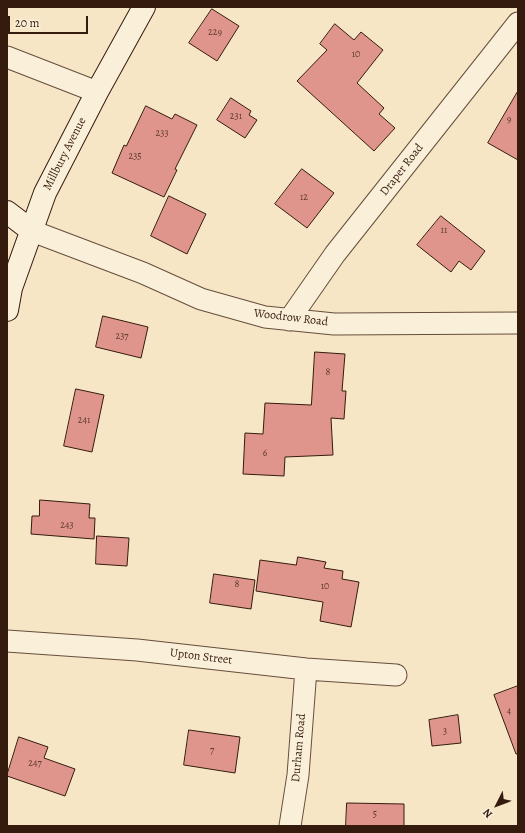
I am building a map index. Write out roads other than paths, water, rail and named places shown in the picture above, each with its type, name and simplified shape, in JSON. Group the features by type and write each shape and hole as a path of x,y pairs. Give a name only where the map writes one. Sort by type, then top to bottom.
{"main road":[{"name":"Millbury Avenue","path":"7,310 11,288 45,193 97,92 144,7"},
{"path":"7,212 32,231"}],"street":[{"name":"Draper Road","path":"290,320 335,254 518,23"},
{"path":"7,57 97,92"},
{"name":"Woodrow Road","path":"32,231 144,273 201,299 265,317 334,324 518,323"},
{"name":"Upton Street","path":"7,641 137,650 306,669 396,675"},
{"name":"Durham Road","path":"290,826 298,775 306,669"}]}
